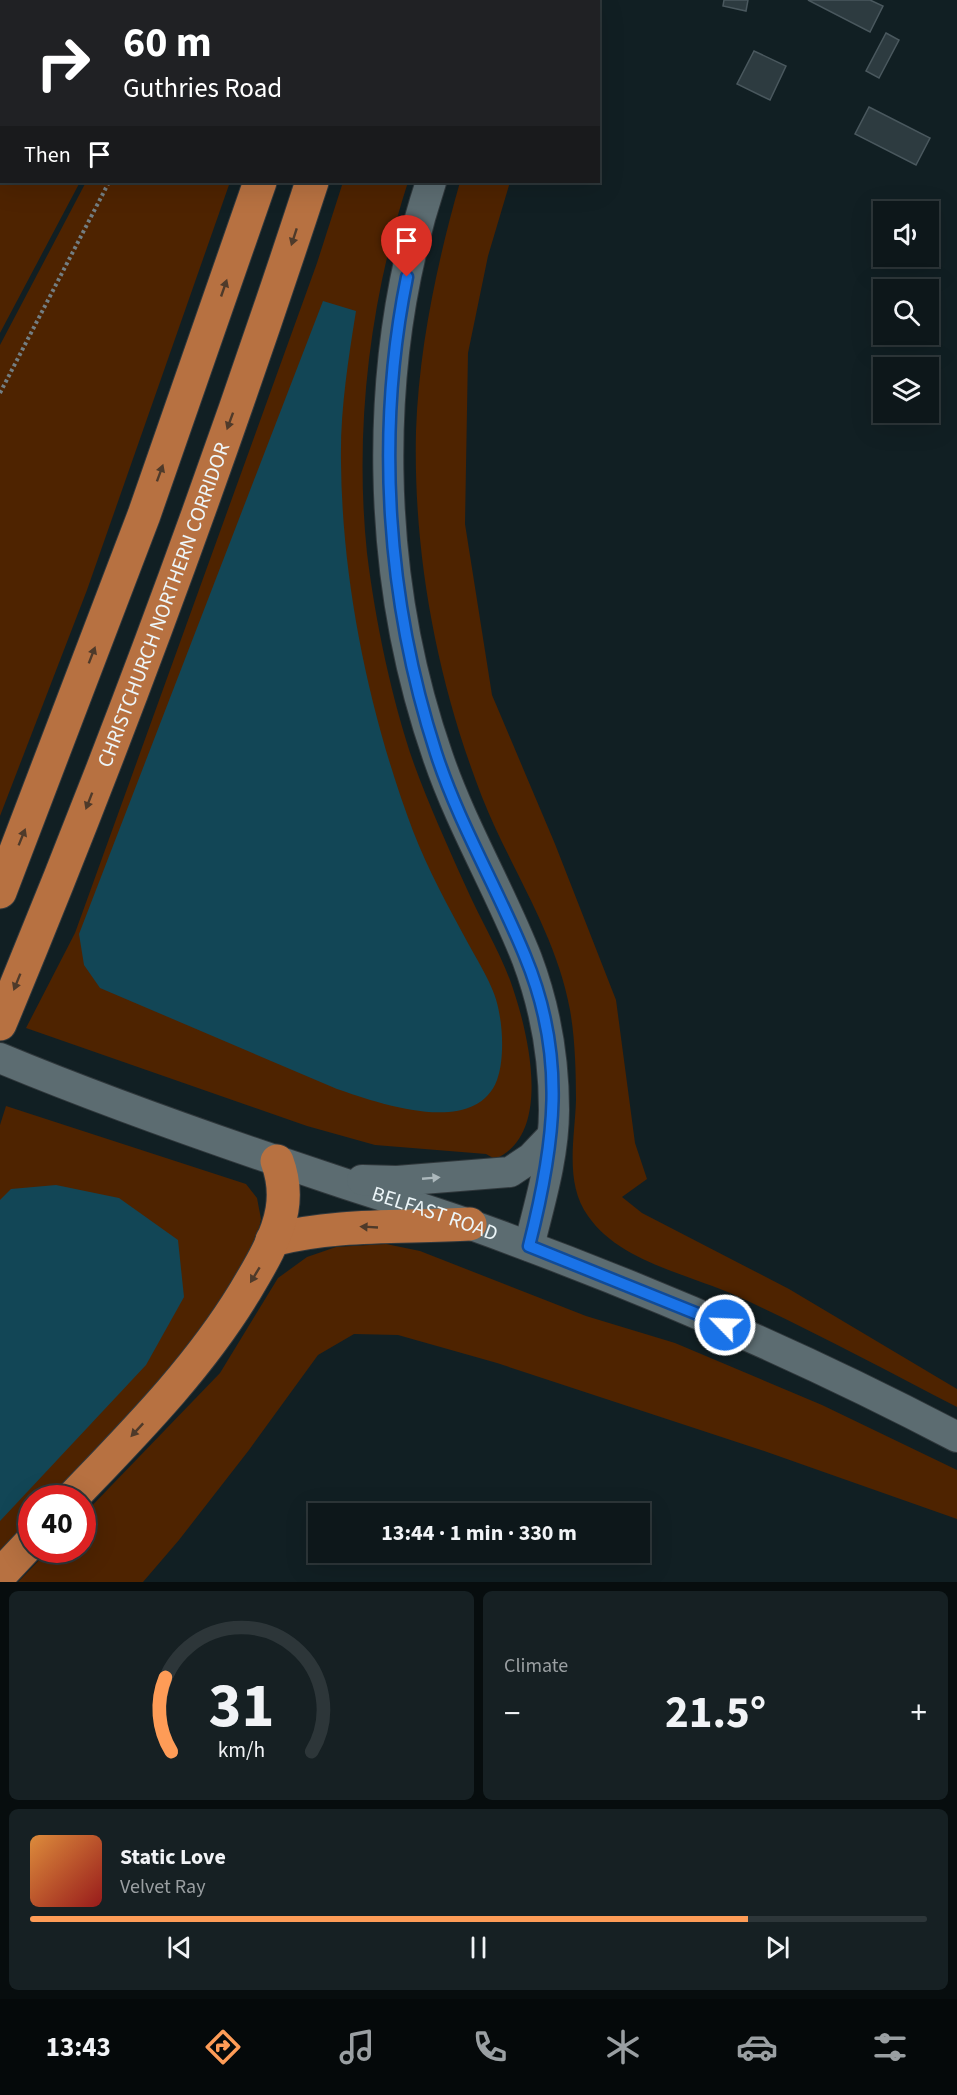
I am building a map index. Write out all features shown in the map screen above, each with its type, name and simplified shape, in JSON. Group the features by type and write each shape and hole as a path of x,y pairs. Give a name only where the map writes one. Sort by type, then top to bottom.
{"highway":[{"path":"0,892 144,515 260,183"},
{"name":"CHRISTCHURCH NORTHERN CORRIDOR","path":"0,1024 68,856 182,554 242,388 312,183"},
{"path":"84,1485 195,1365 221,1331 260,1268 282,1213 283,1178 278,1161"},
{"path":"272,1240 306,1231 354,1226 401,1228 470,1224"},
{"path":"0,1575 18,1556"}],"street":[{"path":"431,183 404,293 390,418 390,491 399,595 415,673 437,755 470,838 522,949 535,984 548,1038 553,1089 552,1136 545,1180 529,1246"},
{"name":"BELFAST ROAD","path":"0,1058 59,1083 278,1161 470,1224 666,1299 758,1339 957,1437"},
{"path":"330,1179 397,1181 510,1172 531,1158 552,1136"}],"path":[{"path":"0,393 108,183"}],"shaded area":[{"path":"0,183 79,183 0,333"},
{"path":"85,183 230,183 87,590 0,816 0,345"},
{"path":"343,183 408,183 384,272 368,365 363,459 363,506 367,553 385,660 398,714 414,764 452,857 510,980 529,1051 531,1104 525,1127 514,1146 495,1159 486,1154 375,1145 307,1126 26,1028 75,933 317,263"},
{"path":"460,183 510,183 488,256 468,353 465,524 492,695 555,844 616,1000 635,1143 647,1179 622,1197 642,1213 789,1289 957,1389 957,1407 765,1309 636,1256 602,1232 588,1216 581,1203 573,1175 576,1100 570,1010 554,954 493,823 466,753 441,663 424,571 416,478 416,431 425,337 444,243"},
{"path":"6,1106 246,1184 257,1198 261,1219 256,1244 216,1319 69,1485 18,1485 18,1542 0,1562 0,1125"},
{"path":"386,1244 420,1251 586,1316 675,1343 822,1405 957,1470 957,1519 761,1450 497,1363 398,1335 354,1334 318,1355 249,1450 143,1582 18,1582 36,1563 96,1563 96,1502 220,1373 278,1278 307,1257 336,1247"}],"water":[{"path":"323,301 356,311 343,405 341,462 347,555 353,602 372,696 384,742 413,831 439,889 491,986 500,1020 502,1055 497,1080 485,1098 468,1108 448,1112 424,1112 400,1108 337,1089 100,988 84,965 79,934"},
{"path":"56,1185 119,1198 178,1240 184,1297 146,1365 34,1485 18,1485 18,1502 0,1521 0,1200 11,1189"}],"building":[{"path":"724,0 748,0 746,11 723,6"},
{"path":"808,0 870,0 883,6 870,32"},
{"path":"886,33 899,40 879,78 866,71"},
{"path":"754,51 786,66 770,100 737,84"},
{"path":"869,107 930,138 916,165 855,134"}],"route":[{"path":"407,277 397,342 389,455 399,595 415,673 437,755 470,838 526,957 548,1038 554,1112 552,1136 545,1180 529,1246 666,1299 725,1325"}]}
